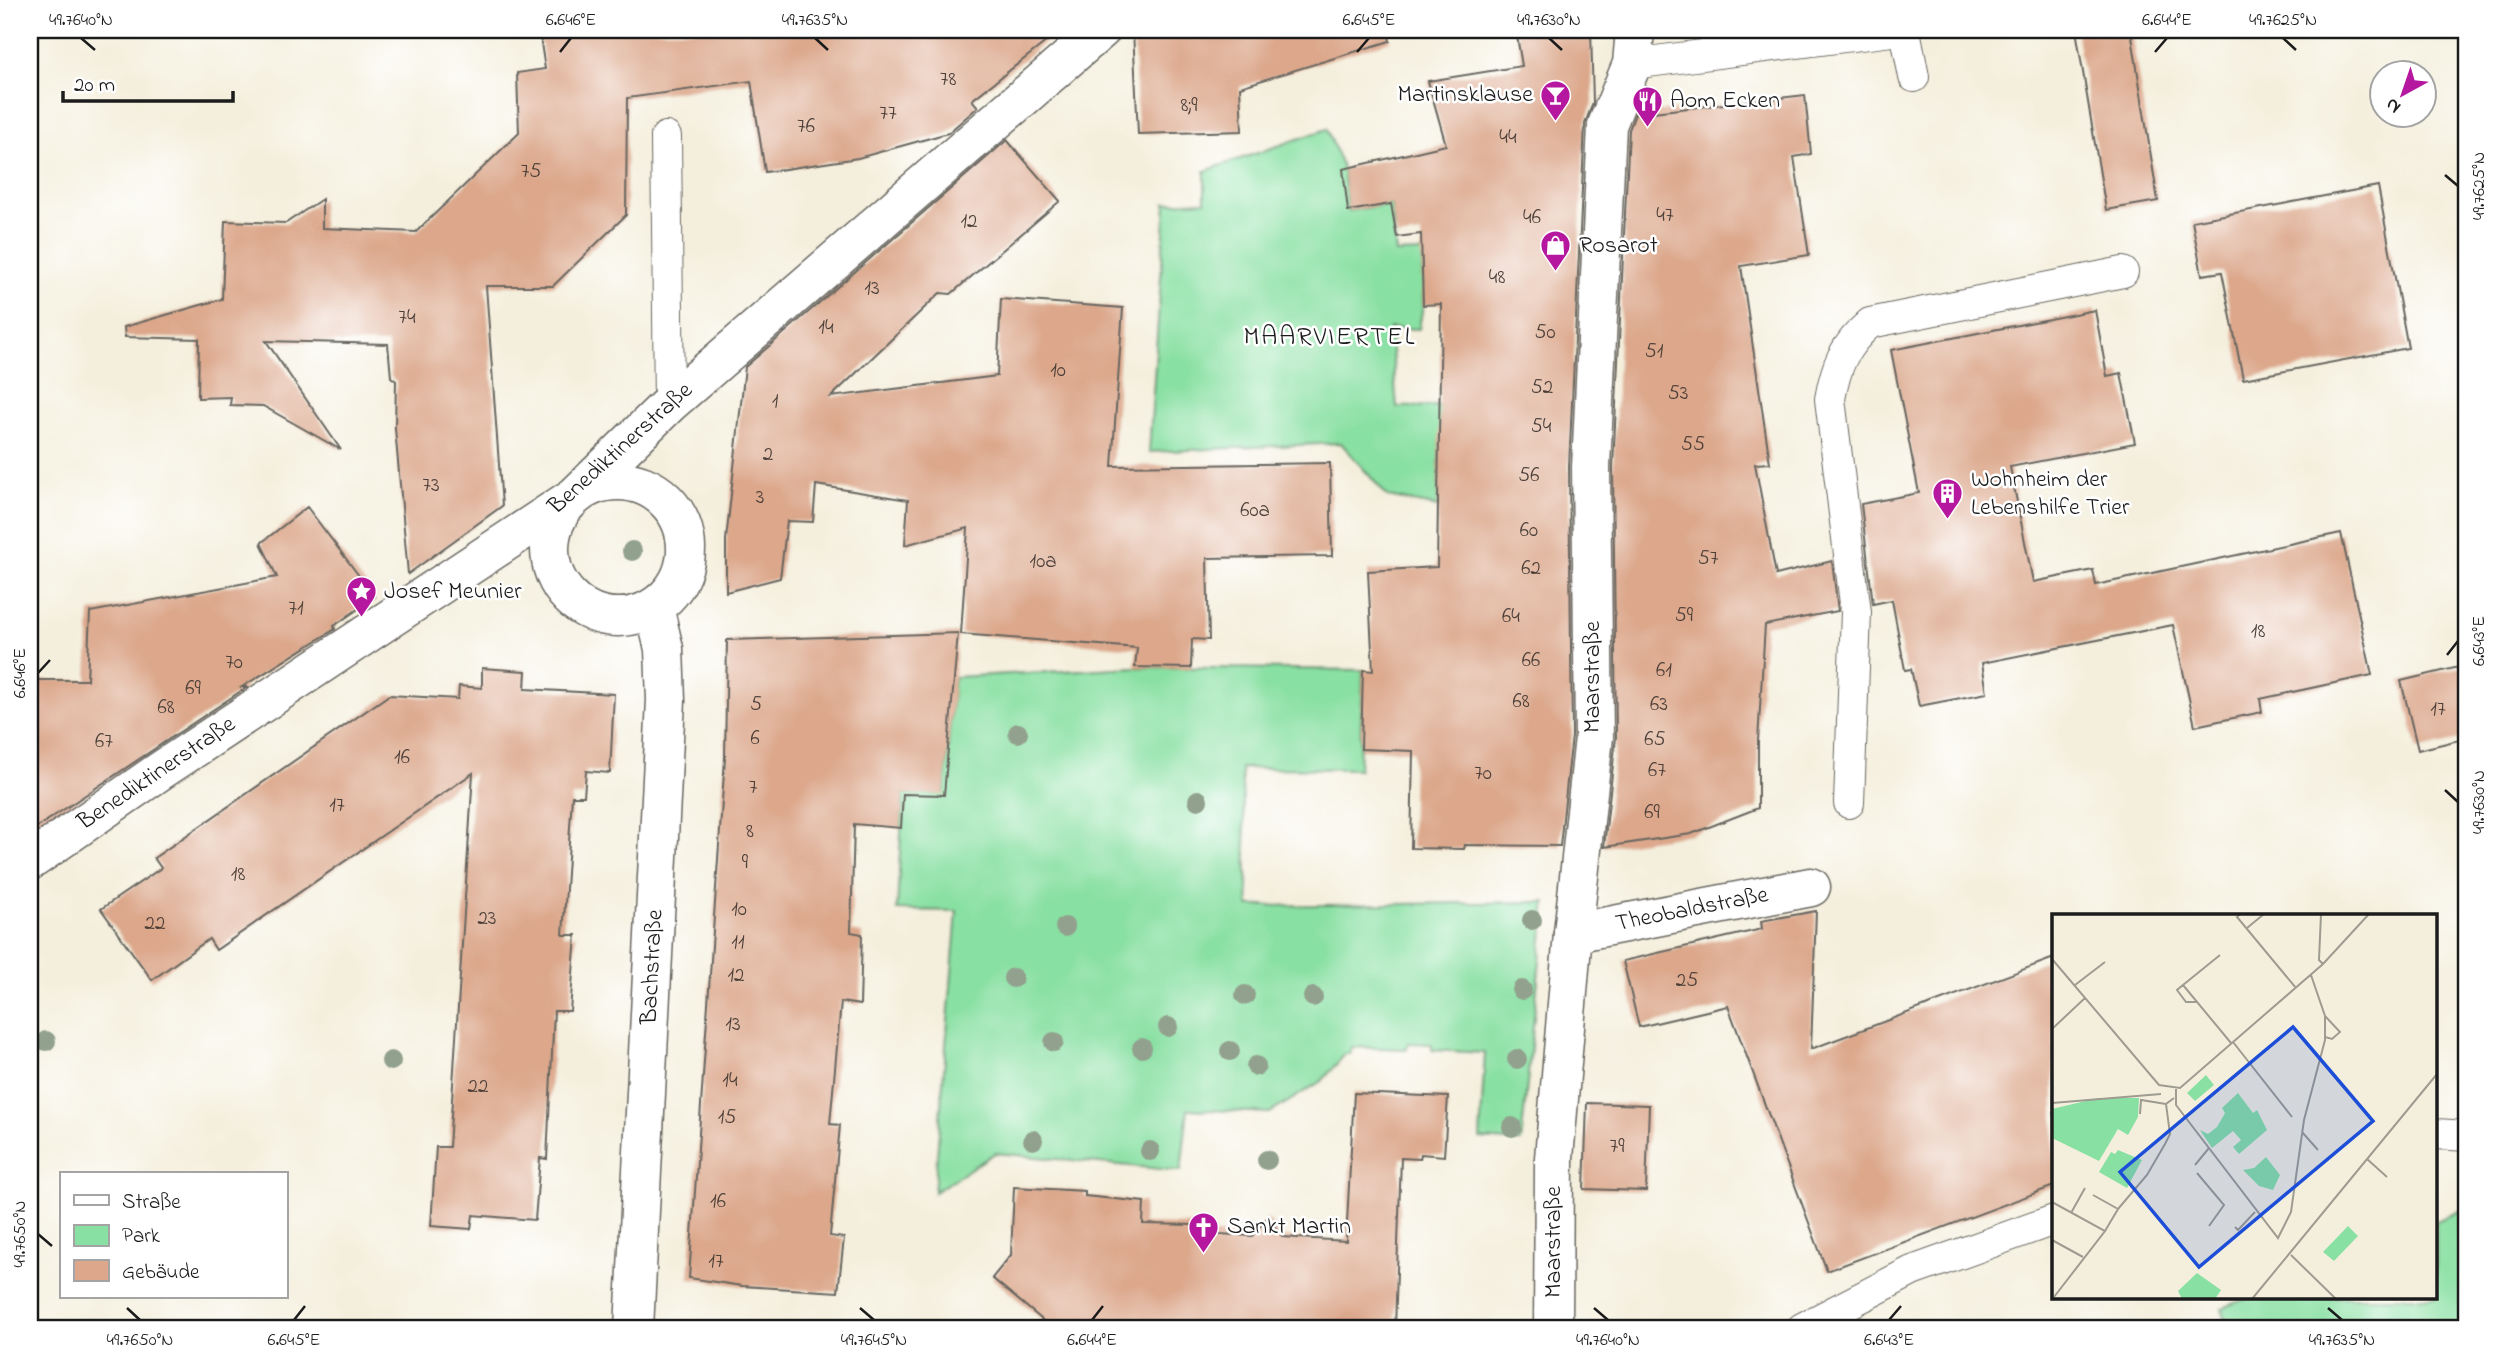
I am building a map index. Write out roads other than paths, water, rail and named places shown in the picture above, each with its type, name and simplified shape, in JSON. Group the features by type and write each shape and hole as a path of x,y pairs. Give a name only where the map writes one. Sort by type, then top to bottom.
{"street":[{"name":"Benediktinerstraße","path":"30,861 160,771 575,496 669,404 1101,30"},
{"name":"Maarstraße","path":"1553,1328 1555,1158 1573,933 1594,737 1591,467 1606,125 1633,47"},
{"path":"629,481 656,492 671,505 684,531 685,560 675,587 653,607 626,617 607,616 588,610 565,592 552,566 549,547 556,519 575,496 600,483 629,481"},
{"name":"Bachstraße","path":"634,1328 666,700 664,649 653,607"},
{"name":"Theobaldstraße","path":"1573,933 1811,887"}],"lane":[{"path":"1633,47 1903,30 1914,77"},
{"path":"666,137 669,404"},
{"path":"1849,803 1856,612 1830,399 1834,376 1849,342 1870,323 2123,272"},
{"path":"2438,1134 2467,1136"},
{"path":"1802,1328 1912,1271 2052,1221"}],"place":[{"name":"Martinsklause","path":"1556,122"},
{"name":"Aom Ecken","path":"1647,128"},
{"name":"Rosarot","path":"1556,273"},
{"name":"Wohnheim der Lebenshilfe Trier","path":"1948,521"},
{"name":"Josef Meunier","path":"361,619"},
{"name":"Sankt Martin","path":"1204,1254"}],"district":[{"name":"MAARVIERTEL","path":"1330,338"}]}
